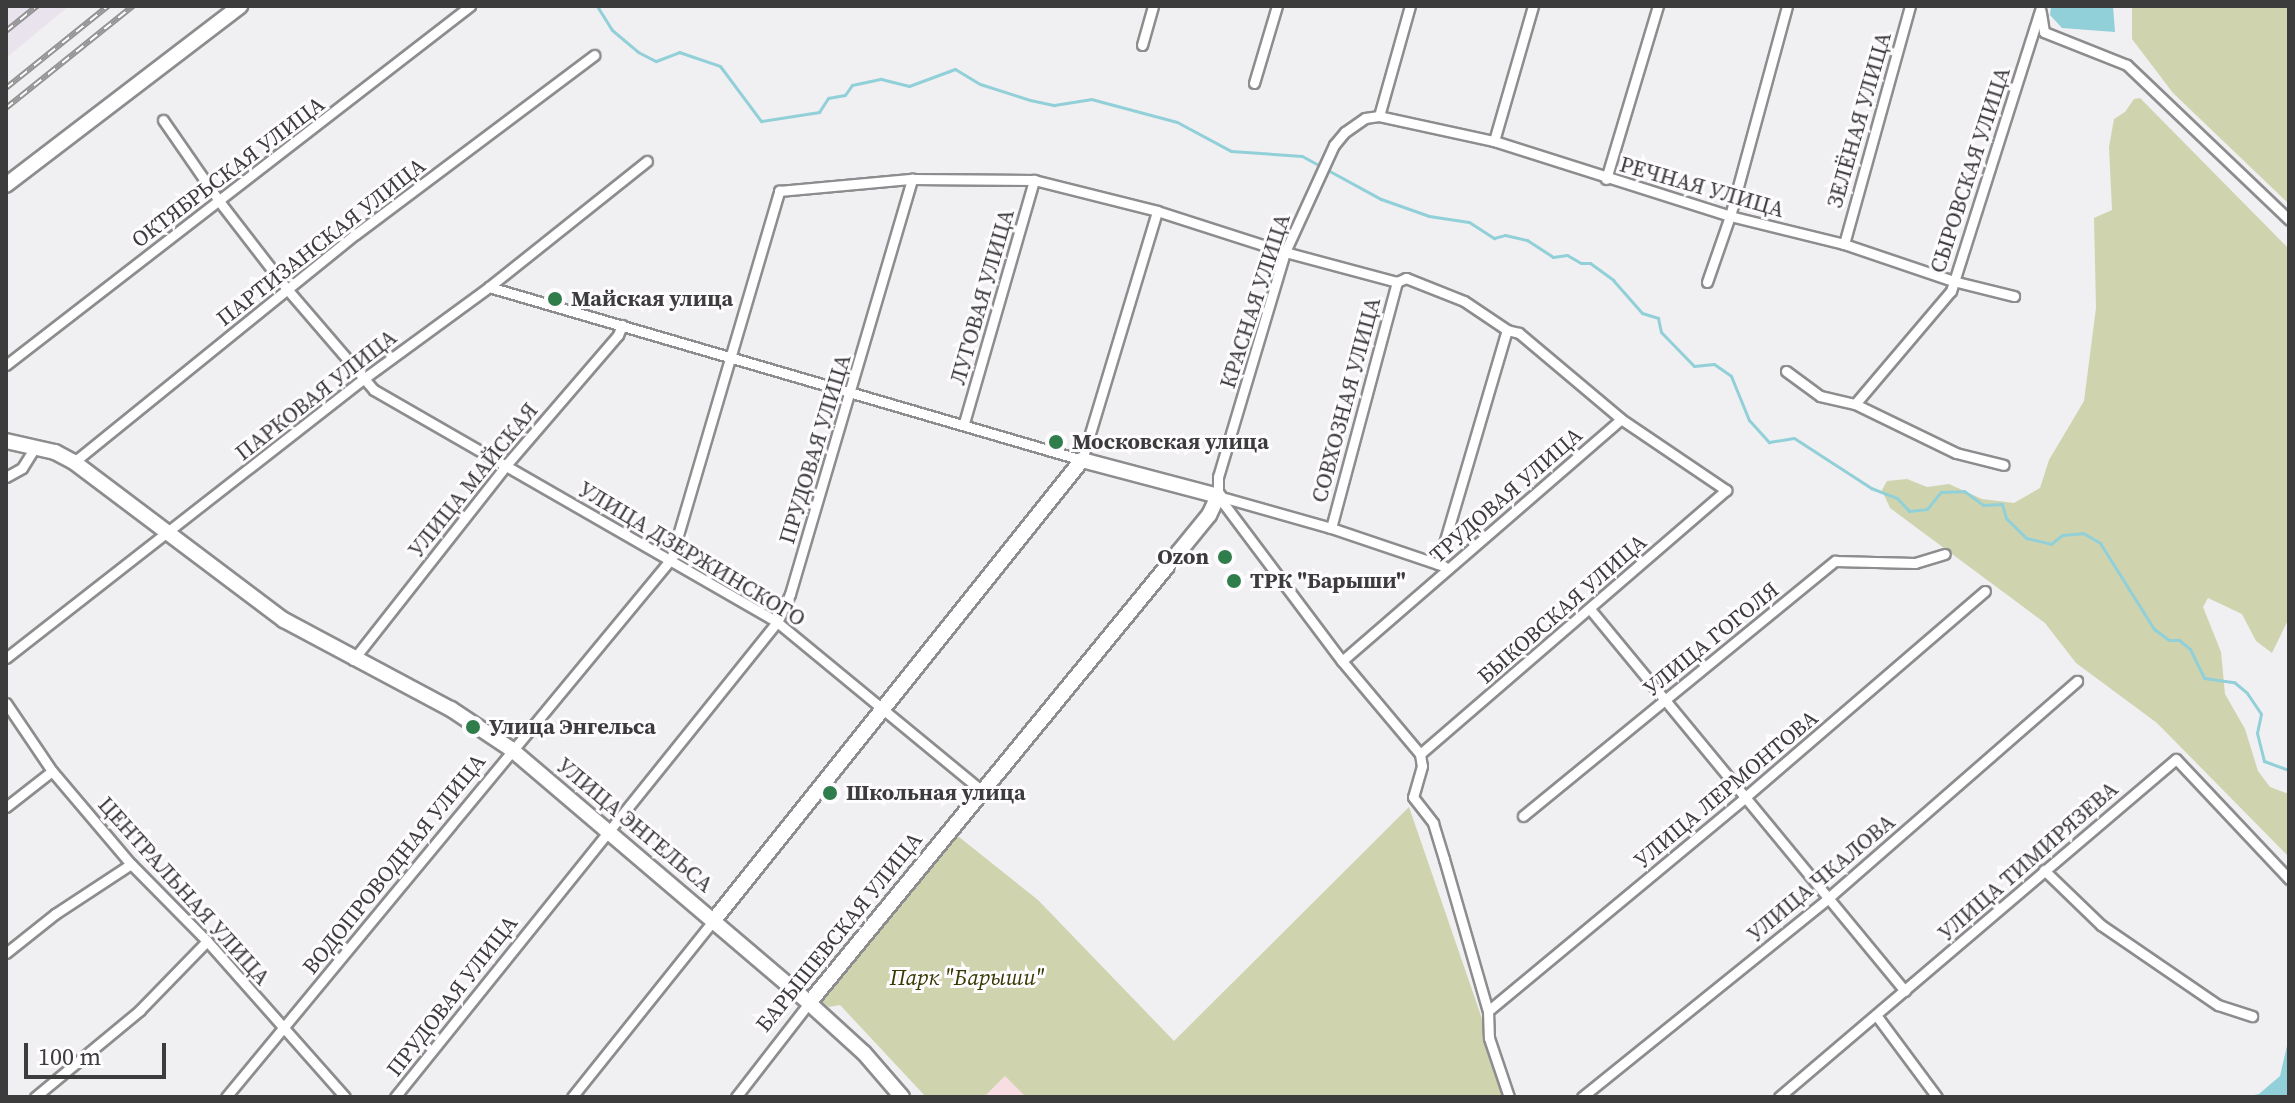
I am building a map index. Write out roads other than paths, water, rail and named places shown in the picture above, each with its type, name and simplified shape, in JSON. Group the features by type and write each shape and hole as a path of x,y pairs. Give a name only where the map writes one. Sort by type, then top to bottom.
{"street":[{"path":"6,185 240,6"},
{"name":"ОКТЯБРЬСКАЯ УЛИЦА","path":"6,365 470,6"},
{"path":"1142,45 1153,6"},
{"path":"1254,83 1277,6"},
{"path":"1379,116 1410,6"},
{"path":"1494,141 1533,6"},
{"path":"1606,179 1658,6"},
{"path":"1707,282 1730,216 1787,6"},
{"name":"ЗЕЛЁНАЯ УЛИЦА","path":"1844,244 1910,6"},
{"path":"2040,8 2044,32 2127,65 2289,220"},
{"name":"СЫРОВСКАЯ УЛИЦА","path":"1855,404 1951,291 2040,8"},
{"name":"ПАРТИЗАНСКАЯ УЛИЦА","path":"74,462 287,289 594,55"},
{"name":"РЕЧНАЯ УЛИЦА","path":"1379,116 1494,141 1730,216 1844,244 1953,281 2014,296"},
{"name":"КРАСНАЯ УЛИЦА","path":"1218,496 1218,477 1285,252 1329,156 1354,124 1379,116"},
{"path":"163,120 219,201 362,380"},
{"name":"ПАРКОВАЯ УЛИЦА","path":"6,658 362,380 489,287 647,161"},
{"path":"912,179 1034,180 1157,211 1285,252 1397,282 1406,278 1464,301 1507,330 1519,333 1621,419"},
{"name":"ВОДОПРОВОДНАЯ УЛИЦА","path":"226,1097 671,559 779,191 912,179"},
{"name":"ПРУДОВАЯ УЛИЦА","path":"395,1097 777,622 790,594 912,179"},
{"name":"ЛУГОВАЯ УЛИЦА","path":"964,423 1034,180"},
{"path":"572,1097 1082,460 1157,211"},
{"name":"СОВХОЗНАЯ УЛИЦА","path":"1331,528 1397,282"},
{"path":"489,287 964,423 1082,460 1331,528 1444,566 1507,330"},
{"name":"УЛИЦА МАЙСКАЯ","path":"353,660 507,464 618,335 622,325"},
{"path":"1786,371 1820,396 1855,404 1956,453 2004,465"},
{"name":"УЛИЦА ДЗЕРЖИНСКОГО","path":"362,380 777,622 982,791"},
{"name":"БЫКОВСКАЯ УЛИЦА","path":"1420,754 1726,490 1621,419"},
{"name":"ТРУДОВАЯ УЛИЦА","path":"1342,661 1444,566 1621,419"},
{"name":"УЛИЦА ЭНГЕЛЬСА","path":"6,441 35,447 74,462 284,620 353,660 451,709 511,749 809,1003 864,1053 902,1097"},
{"path":"6,477 22,468 35,447"},
{"path":"1218,496 1342,661 1420,754 1422,766 1413,797 1433,823 1488,1011 1489,1038 1509,1097"},
{"name":"БАРЫШЕВСКАЯ УЛИЦА","path":"736,1097 809,1003 1186,544 1209,515 1218,496"},
{"name":"УЛИЦА ГОГОЛЯ","path":"1523,816 1835,561 1915,563 1945,554"},
{"name":"УЛИЦА ЛЕРМОНТОВА","path":"1488,1011 1743,799 1985,591"},
{"path":"1590,609 1666,699 1743,799 1905,991"},
{"name":"УЛИЦА ЧКАЛОВА","path":"1582,1097 1827,899 2077,681"},
{"name":"ЦЕНТРАЛЬНАЯ УЛИЦА","path":"6,703 52,771 131,864 207,941 345,1097"},
{"name":"УЛИЦА ТИМИРЯЗЕВА","path":"1779,1097 2176,759 2289,879"},
{"path":"6,807 52,771"},
{"path":"6,953 55,914 131,864"},
{"path":"2044,870 2101,925 2218,1005 2252,1016"},
{"path":"35,1097 140,1010 207,941"},
{"path":"1876,1015 1937,1097"}],"water":[{"path":"2051,6 2113,6 2115,32 2062,28 2050,15"},
{"path":"2289,1037 2289,1097 2244,1097 2259,1094 2280,1076"}],"waterway":[{"path":"597,6 612,30 638,52 656,61 679,52 720,66 761,121 819,112 828,98 845,95 852,85 881,79 909,86 955,69 980,84 1030,100 1054,105 1091,99 1177,122 1231,151 1302,156 1381,199 1429,216 1469,222 1494,238 1505,235 1527,240 1553,257 1567,255 1581,263 1590,263 1613,280 1642,313 1658,318 1661,332 1694,366 1714,364 1731,376 1749,420 1769,442 1794,438 1871,488 1897,498 1909,511 1927,509 1941,492 1964,491 1983,505 2002,504 2006,518 2026,538 2051,544 2062,535 2083,533 2100,543 2154,629 2169,640 2179,640 2190,649 2204,678 2234,682 2247,693 2261,714 2257,733 2264,761 2289,770"}],"railway":[{"path":"6,31 37,6"},
{"path":"6,88 108,6"},
{"path":"6,108 133,6"}],"place":[{"name":"Майская улица","path":"555,299"},
{"name":"Московская улица","path":"1056,442"},
{"name":"Ozon","path":"1225,557"},
{"name":"ТРК \"Барыши\"","path":"1234,581"},
{"name":"Улица Энгельса","path":"473,727"},
{"name":"Школьная улица","path":"830,793"}],"park label":[{"name":"Парк \"Барыши\"","path":"967,978"}]}
